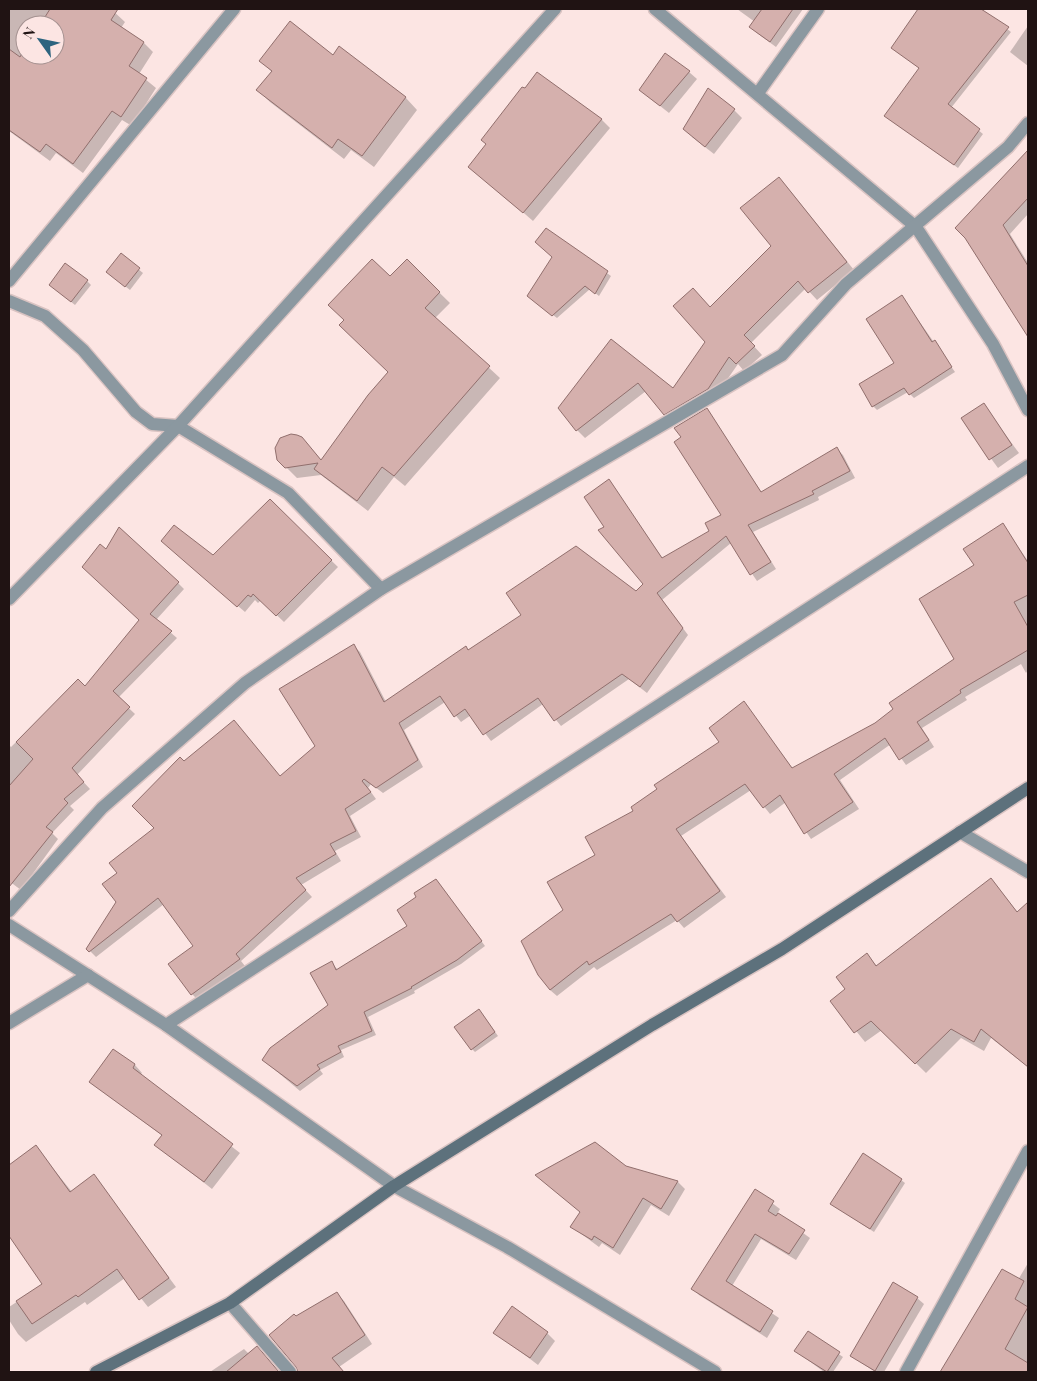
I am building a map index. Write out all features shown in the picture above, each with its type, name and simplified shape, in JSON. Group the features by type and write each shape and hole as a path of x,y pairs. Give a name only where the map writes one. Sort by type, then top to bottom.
{"main road":[{"path":"96,1372 230,1303 394,1186 652,1025 782,949 1028,788"}],"street":[{"path":"9,281 234,9"},
{"path":"9,599 178,426 556,9"},
{"path":"655,9 758,93 916,227 993,344 1028,410"},
{"path":"758,93 818,9"},
{"path":"9,912 102,808 245,683 381,589 782,355 846,284 916,227 1008,147 1028,123"},
{"path":"9,302 45,316 83,350 136,412 152,424 178,426 288,492 381,589"},
{"path":"166,1025 1028,466"},
{"path":"960,832 1028,872"},
{"path":"9,924 166,1025 394,1186 507,1247 715,1372"},
{"path":"9,1023 88,974"},
{"path":"906,1372 1028,1151"},
{"path":"230,1303 290,1372"}],"building":[{"path":"50,9 118,9 111,20 144,42 129,66 147,78 121,117 112,111 73,164 46,144 40,152 9,130 9,49 15,53 15,65 65,65 65,15 46,15"},
{"path":"762,9 793,9 770,42 749,27"},
{"path":"918,9 981,9 1009,27 948,104 980,129 954,165 884,116 919,68 891,48"},
{"path":"290,21 333,55 339,46 406,97 362,156 338,139 332,148 256,90 272,71 259,61"},
{"path":"665,53 690,71 660,106 639,90"},
{"path":"537,72 602,119 523,213 468,167 486,144 481,140 522,87 525,88"},
{"path":"708,88 735,109 705,147 683,129"},
{"path":"1028,150 1028,198 1003,225 1028,266 1028,337 965,238 955,228"},
{"path":"779,177 847,262 808,293 798,281 744,335 755,346 736,364 729,357 708,389 664,415 638,383 576,431 558,408 611,339 673,388 705,342 673,306 693,288 710,307 771,246 740,208"},
{"path":"546,228 608,271 595,294 585,286 552,316 527,296 552,257 535,242"},
{"path":"121,253 140,268 125,287 106,272"},
{"path":"372,259 390,276 407,259 440,292 425,308 490,366 394,476 382,467 357,501 314,469 318,463 285,468 277,460 275,448 280,438 291,434 297,435 302,437 321,460 368,395 388,372 339,325 344,320 328,305"},
{"path":"65,263 88,280 71,302 49,285"},
{"path":"902,295 932,342 935,340 952,367 909,395 904,388 872,407 859,384 894,363 866,319"},
{"path":"984,403 1012,445 989,460 961,418"},
{"path":"707,408 761,492 837,447 850,471 812,491 814,494 748,525 771,562 750,575 726,536 657,593 683,628 640,687 622,674 554,721 538,698 483,735 465,709 454,717 440,696 399,723 418,760 376,788 364,779 362,781 371,792 345,809 356,831 330,844 336,854 296,878 306,890 236,954 240,959 191,995 168,964 193,946 158,898 89,952 86,949 116,902 102,884 117,873 109,863 154,828 132,806 180,757 184,761 234,720 280,776 315,746 279,689 354,644 384,702 466,646 468,650 521,615 506,593 576,546 636,591 643,584 598,530 604,527 584,497 609,479 662,558 709,531 705,523 721,515 674,442 681,437 674,428"},
{"path":"270,499 332,560 276,616 253,594 251,597 248,595 237,607 161,541 174,525 213,555"},
{"path":"1003,523 1028,563 1028,595 1014,602 1028,627 1028,650 960,690 961,693 917,722 929,740 899,760 885,738 834,774 853,802 804,834 780,795 763,808 745,784 676,829 720,891 677,922 671,914 589,965 587,961 550,990 538,975 521,941 563,910 547,882 595,855 585,837 633,811 631,807 657,789 654,785 719,742 709,728 744,701 792,768 875,723 893,709 889,703 954,659 919,599 974,565 963,549"},
{"path":"119,527 179,582 150,614 172,631 113,691 130,707 72,768 84,782 64,799 68,803 46,827 53,832 9,887 9,786 33,759 16,742 78,679 85,686 139,620 82,567 100,544 106,549"},
{"path":"991,878 1017,912 1028,902 1028,1067 981,1029 974,1042 951,1029 915,1064 871,1021 854,1033 830,1001 845,989 836,977 867,953 876,966"},
{"path":"436,879 482,941 457,960 412,988 364,1012 372,1031 338,1046 341,1052 317,1065 320,1069 297,1086 262,1060 270,1048 328,1005 310,973 332,961 336,970 407,926 397,910 416,897 414,893"},
{"path":"479,1009 495,1032 471,1050 454,1027"},
{"path":"113,1049 135,1064 133,1068 233,1144 204,1182 154,1145 162,1135 89,1082"},
{"path":"595,1142 626,1166 678,1181 661,1209 643,1198 613,1248 594,1236 592,1240 570,1227 580,1212 535,1175"},
{"path":"36,1145 70,1192 94,1174 169,1278 139,1300 117,1269 78,1297 76,1295 32,1324 16,1301 42,1284 9,1236 9,1165"},
{"path":"863,1153 902,1179 870,1229 830,1204"},
{"path":"755,1189 774,1201 768,1211 776,1216 778,1213 805,1230 789,1254 755,1234 726,1281 773,1311 760,1332 691,1289"},
{"path":"1002,1269 1024,1281 1015,1299 1028,1307 1005,1349 1028,1363 1028,1372 940,1372"},
{"path":"893,1282 918,1297 875,1371 850,1356"},
{"path":"337,1292 365,1335 332,1358 344,1372 298,1372 296,1367 269,1335 294,1314 296,1316"},
{"path":"512,1306 548,1332 530,1358 493,1333"},
{"path":"808,1331 840,1352 827,1372 794,1351"},
{"path":"257,1346 279,1372 226,1372"}]}
